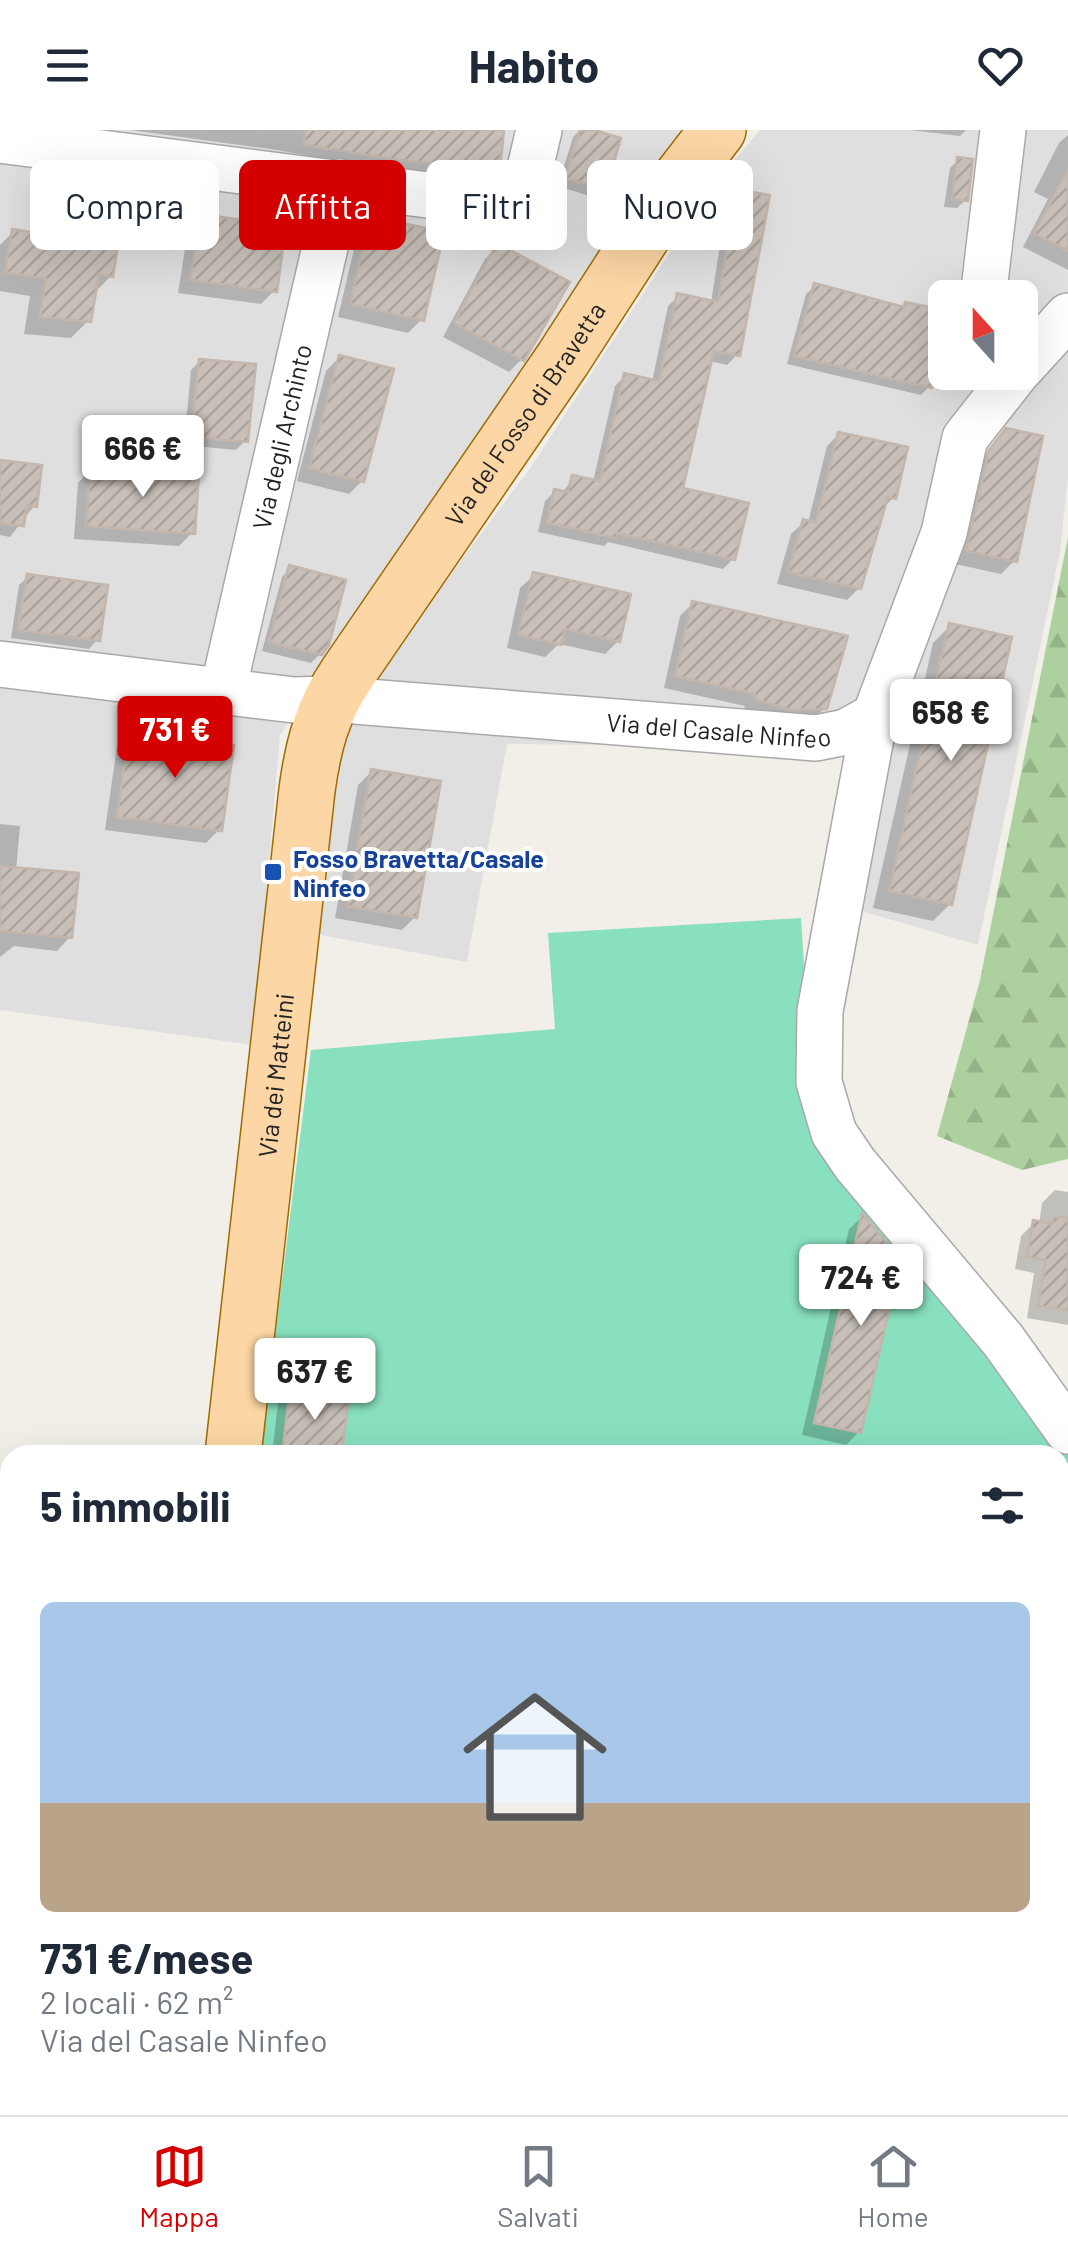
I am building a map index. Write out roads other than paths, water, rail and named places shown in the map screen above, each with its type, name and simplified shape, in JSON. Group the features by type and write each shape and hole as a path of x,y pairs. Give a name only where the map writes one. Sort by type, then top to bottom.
{"main road":[{"name":"Via del Fosso di Bravetta","path":"330,699 563,359 665,200 718,130"},
{"name":"Via dei Matteini","path":"235,1445 307,790 318,731 330,699"}],"street":[{"path":"406,191 521,207 540,130"},
{"path":"985,280 1003,130"},
{"path":"0,140 239,170"},
{"name":"Via degli Archinto","path":"223,690 324,250"},
{"path":"1038,349 1068,316"},
{"path":"875,716 944,533 972,390"},
{"path":"965,438 1003,390"},
{"name":"Via del Casale Ninfeo","path":"0,664 294,700 330,699 816,738 846,732 875,716"},
{"name":"Via del Casale Ninfeo","path":"875,716 820,1011 819,1082 834,1133 855,1164 1003,1340 1068,1431"}],"place":[{"name":"Fosso Bravetta/Casale Ninfeo","path":"273,872"}]}
